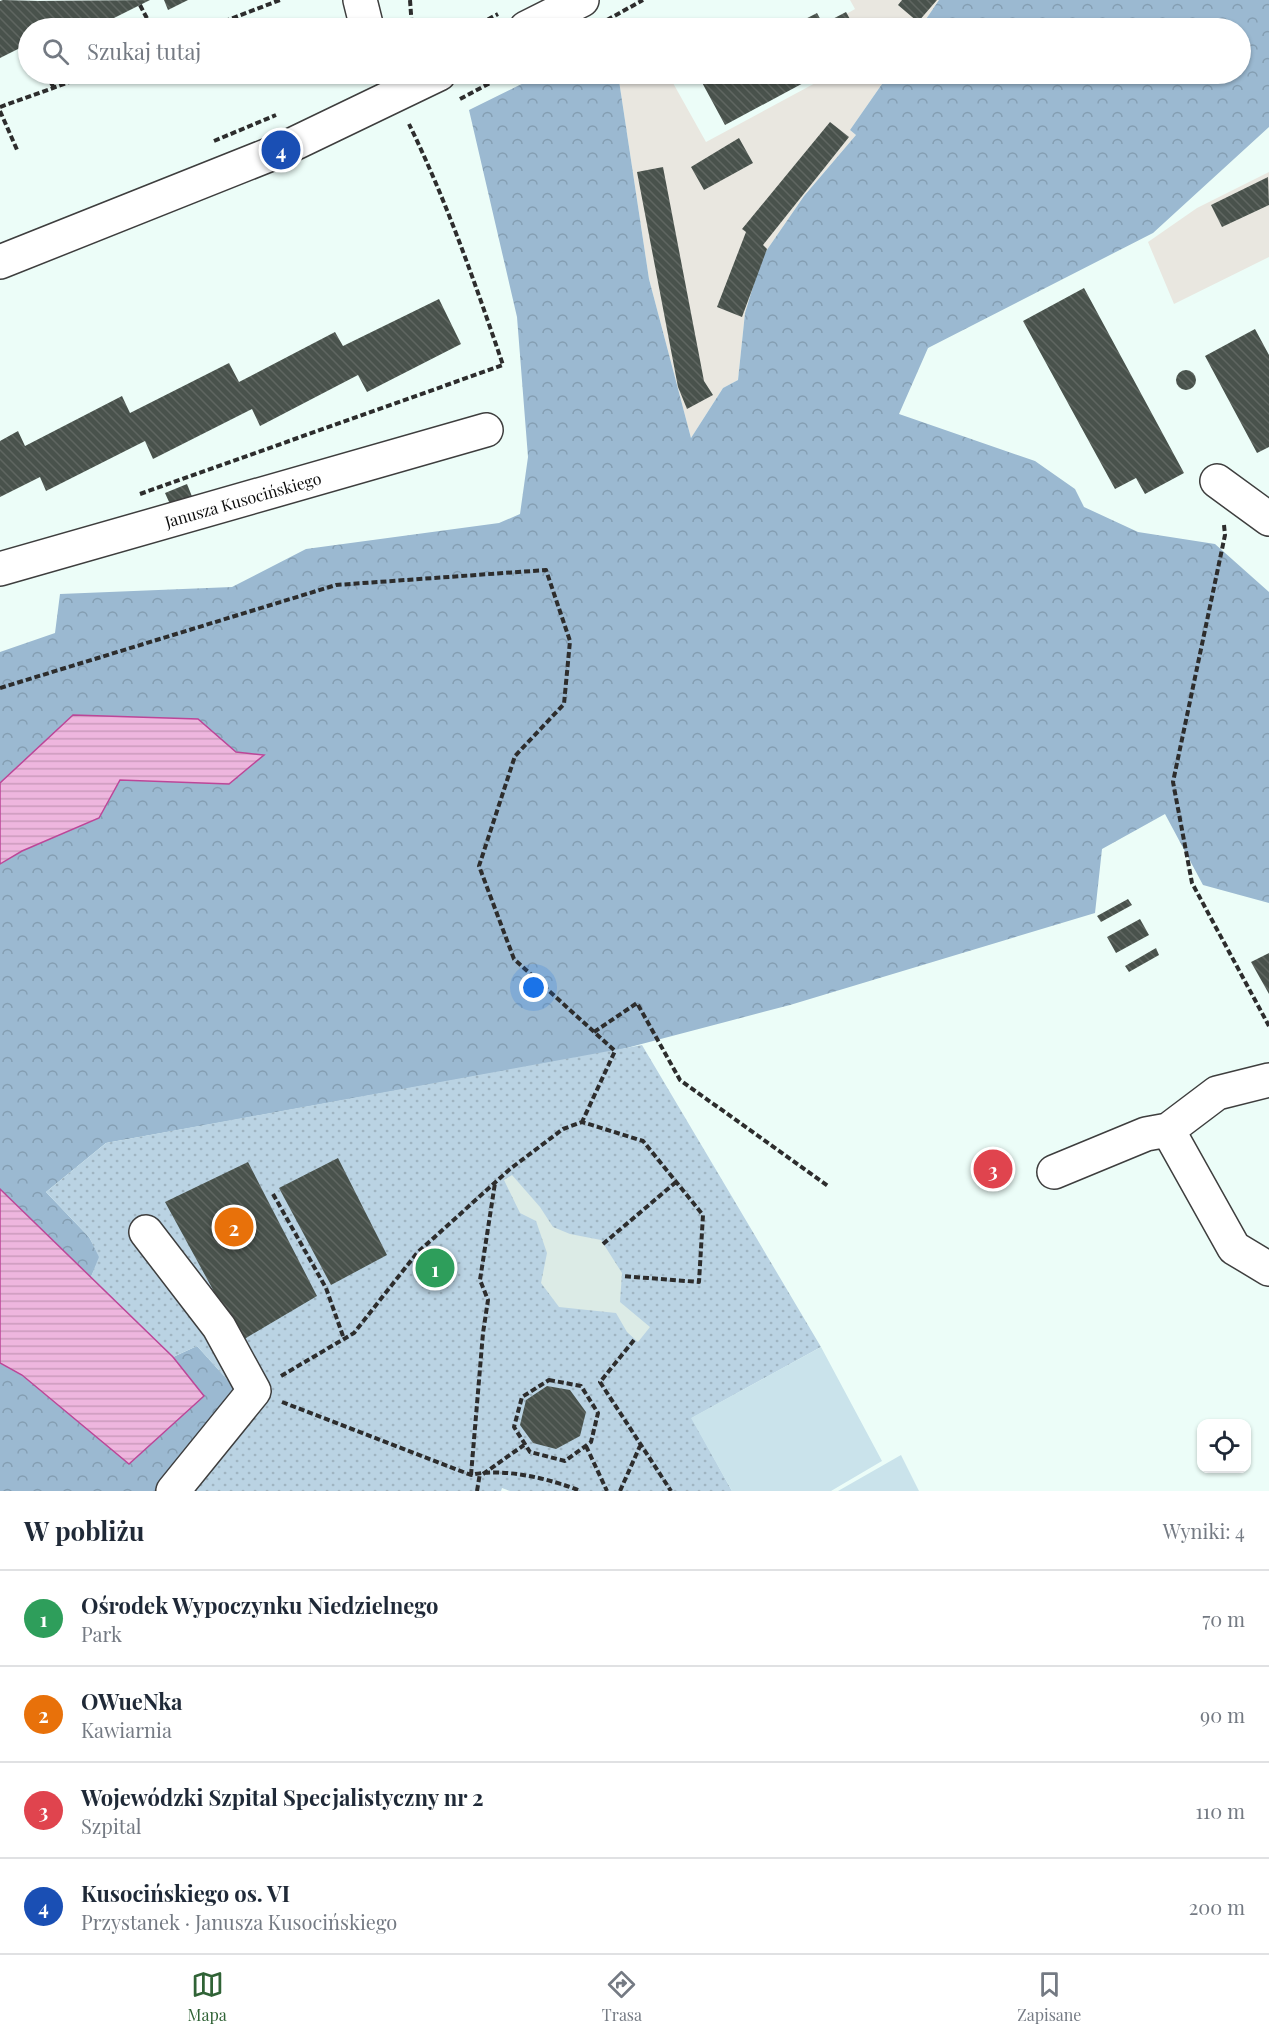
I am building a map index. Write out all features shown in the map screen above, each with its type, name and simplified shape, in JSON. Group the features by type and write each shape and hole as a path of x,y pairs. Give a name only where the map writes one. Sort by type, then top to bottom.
{"street":[{"path":"360,0 365,18"},
{"path":"564,18 591,11"},
{"path":"0,262 281,150 421,84"},
{"name":"Janusza Kusocińskiego","path":"0,569 486,430"},
{"path":"1217,481 1269,519"},
{"path":"1054,1172 1146,1134 1168,1130 1217,1093 1269,1080"},
{"path":"1168,1130 1234,1248 1269,1269"},
{"path":"146,1232 219,1327 254,1391 173,1491"}],"path":[{"path":"233,18 280,0"},
{"path":"410,0 411,18"},
{"path":"591,11 643,0"},
{"path":"140,5 147,18"},
{"path":"52,84 54,88"},
{"path":"18,152 0,109 65,84"},
{"path":"133,496 503,365 465,253 436,179 395,98"},
{"path":"1217,481 1226,535 1173,782 1191,883 1269,1026"},
{"path":"0,688 336,585 546,570 570,641 564,704 515,756 479,866 514,959 615,1051 582,1122"},
{"path":"594,1032 637,1003 680,1080 828,1186"},
{"path":"254,1391 354,1333 417,1253 495,1183 563,1129 582,1122 643,1141 703,1215 699,1282 622,1276"},
{"path":"603,1244 676,1182"},
{"path":"471,1475 483,1332 488,1300 480,1280 495,1183"},
{"path":"273,1194 326,1288 344,1339"},
{"path":"634,1340 600,1382 671,1491"},
{"path":"549,1380 581,1386 598,1413 591,1442 586,1446 565,1461 530,1452 514,1427 522,1397 549,1380"},
{"path":"254,1391 471,1475 481,1473 521,1475 563,1484 580,1491"},
{"path":"477,1491 481,1473 524,1444"},
{"path":"620,1491 640,1445"},
{"path":"586,1446 607,1491"}],"shaded area":[{"path":"850,0 939,0 927,18 840,18 855,9"},
{"path":"620,84 674,84 706,142 813,84 882,84 850,130 856,135 804,196 762,257 745,313 738,380 723,388 691,438 649,279"},
{"path":"1269,172 1269,257 1174,304 1148,242 1197,208"},
{"path":"73,715 198,719 236,752 264,755 229,784 120,780 99,818 22,851 0,864 0,783"},
{"path":"642,1045 821,1347 692,1418 732,1491 510,1491 502,1488 501,1491 173,1491 244,1398 197,1346 173,1357 204,1396 129,1464 22,1375 0,1363 0,1189 90,1279 99,1257 89,1237 46,1192 106,1143"},
{"path":"512,1175 540,1207 553,1227 570,1234 601,1240 622,1273 620,1302 650,1327 638,1342 627,1332 616,1313 559,1307 541,1283 547,1253 536,1221 520,1213 504,1180"},
{"path":"0,1189 173,1357 204,1396 129,1464 22,1375 0,1363"},
{"path":"821,1347 882,1461 831,1491 732,1491 691,1418"},
{"path":"901,1455 919,1491 838,1491"}],"green space":[{"path":"939,0 1269,0 1269,127 1153,233 928,348 899,414 1035,461 1075,489 1084,507 1138,532 1215,544 1269,592 1269,903 1203,885 1165,814 1102,849 1095,913 790,1005 615,1051 106,1143 46,1192 89,1237 100,1257 90,1279 0,1189 0,864 22,851 99,818 120,779 229,784 263,755 236,752 220,740 130,717 73,715 0,786 0,652 55,633 60,594 232,587 306,549 499,523 520,514 528,457 517,317 469,110 522,84 620,84 649,279 691,438 723,388 738,380 745,313 762,257 804,196 856,135 850,130 882,84 1251,84 1251,18 927,18"},
{"path":"197,1346 244,1398 173,1491 0,1491 0,1363 22,1375 173,1357"}],"building":[{"path":"150,0 114,18 18,18 18,49 0,58 0,1"},
{"path":"164,0 188,0 168,10"},
{"path":"902,0 937,0 921,18 913,18 898,5"},
{"path":"846,12 849,18 834,18"},
{"path":"817,13 820,18 807,18"},
{"path":"703,84 801,84 725,125"},
{"path":"830,122 849,137 763,245 767,249 742,317 717,307 746,232 742,229"},
{"path":"739,138 753,163 704,190 691,167"},
{"path":"663,167 704,381 713,395 687,409 678,387 637,172"},
{"path":"1268,177 1269,205 1222,227 1211,205"},
{"path":"1084,288 1184,473 1145,494 1136,478 1115,489 1023,321"},
{"path":"439,299 461,344 367,392 358,375 260,426 252,409 153,459 145,441 46,491 40,477 0,497 0,441 18,431 25,446 122,396 130,413 229,363 239,382 335,332 343,346"},
{"path":"1255,329 1269,355 1269,447 1257,453 1205,356"},
{"path":"1186,370 1193,373 1196,380 1193,387 1186,390 1179,387 1176,380 1179,373"},
{"path":"187,484 195,504 174,513 165,493"},
{"path":"1128,899 1132,905 1101,922 1097,916"},
{"path":"1140,919 1149,935 1116,953 1107,937"},
{"path":"1156,948 1159,955 1129,972 1125,966"},
{"path":"1269,953 1269,994 1251,962"},
{"path":"338,1158 387,1255 331,1285 279,1188"},
{"path":"248,1162 317,1296 241,1341 165,1202"},
{"path":"547,1386 570,1390 586,1412 580,1436 556,1449 533,1443 520,1425 526,1400"}],"place":[{"name":"Kusocińskiego os. VI","path":"281,150"},
{"name":"Wojewódzki Szpital Specjalistyczny nr 2","path":"993,1169"},
{"name":"OWueNka","path":"234,1227"},
{"name":"Ośrodek Wypoczynku Niedzielnego","path":"435,1268"}]}
